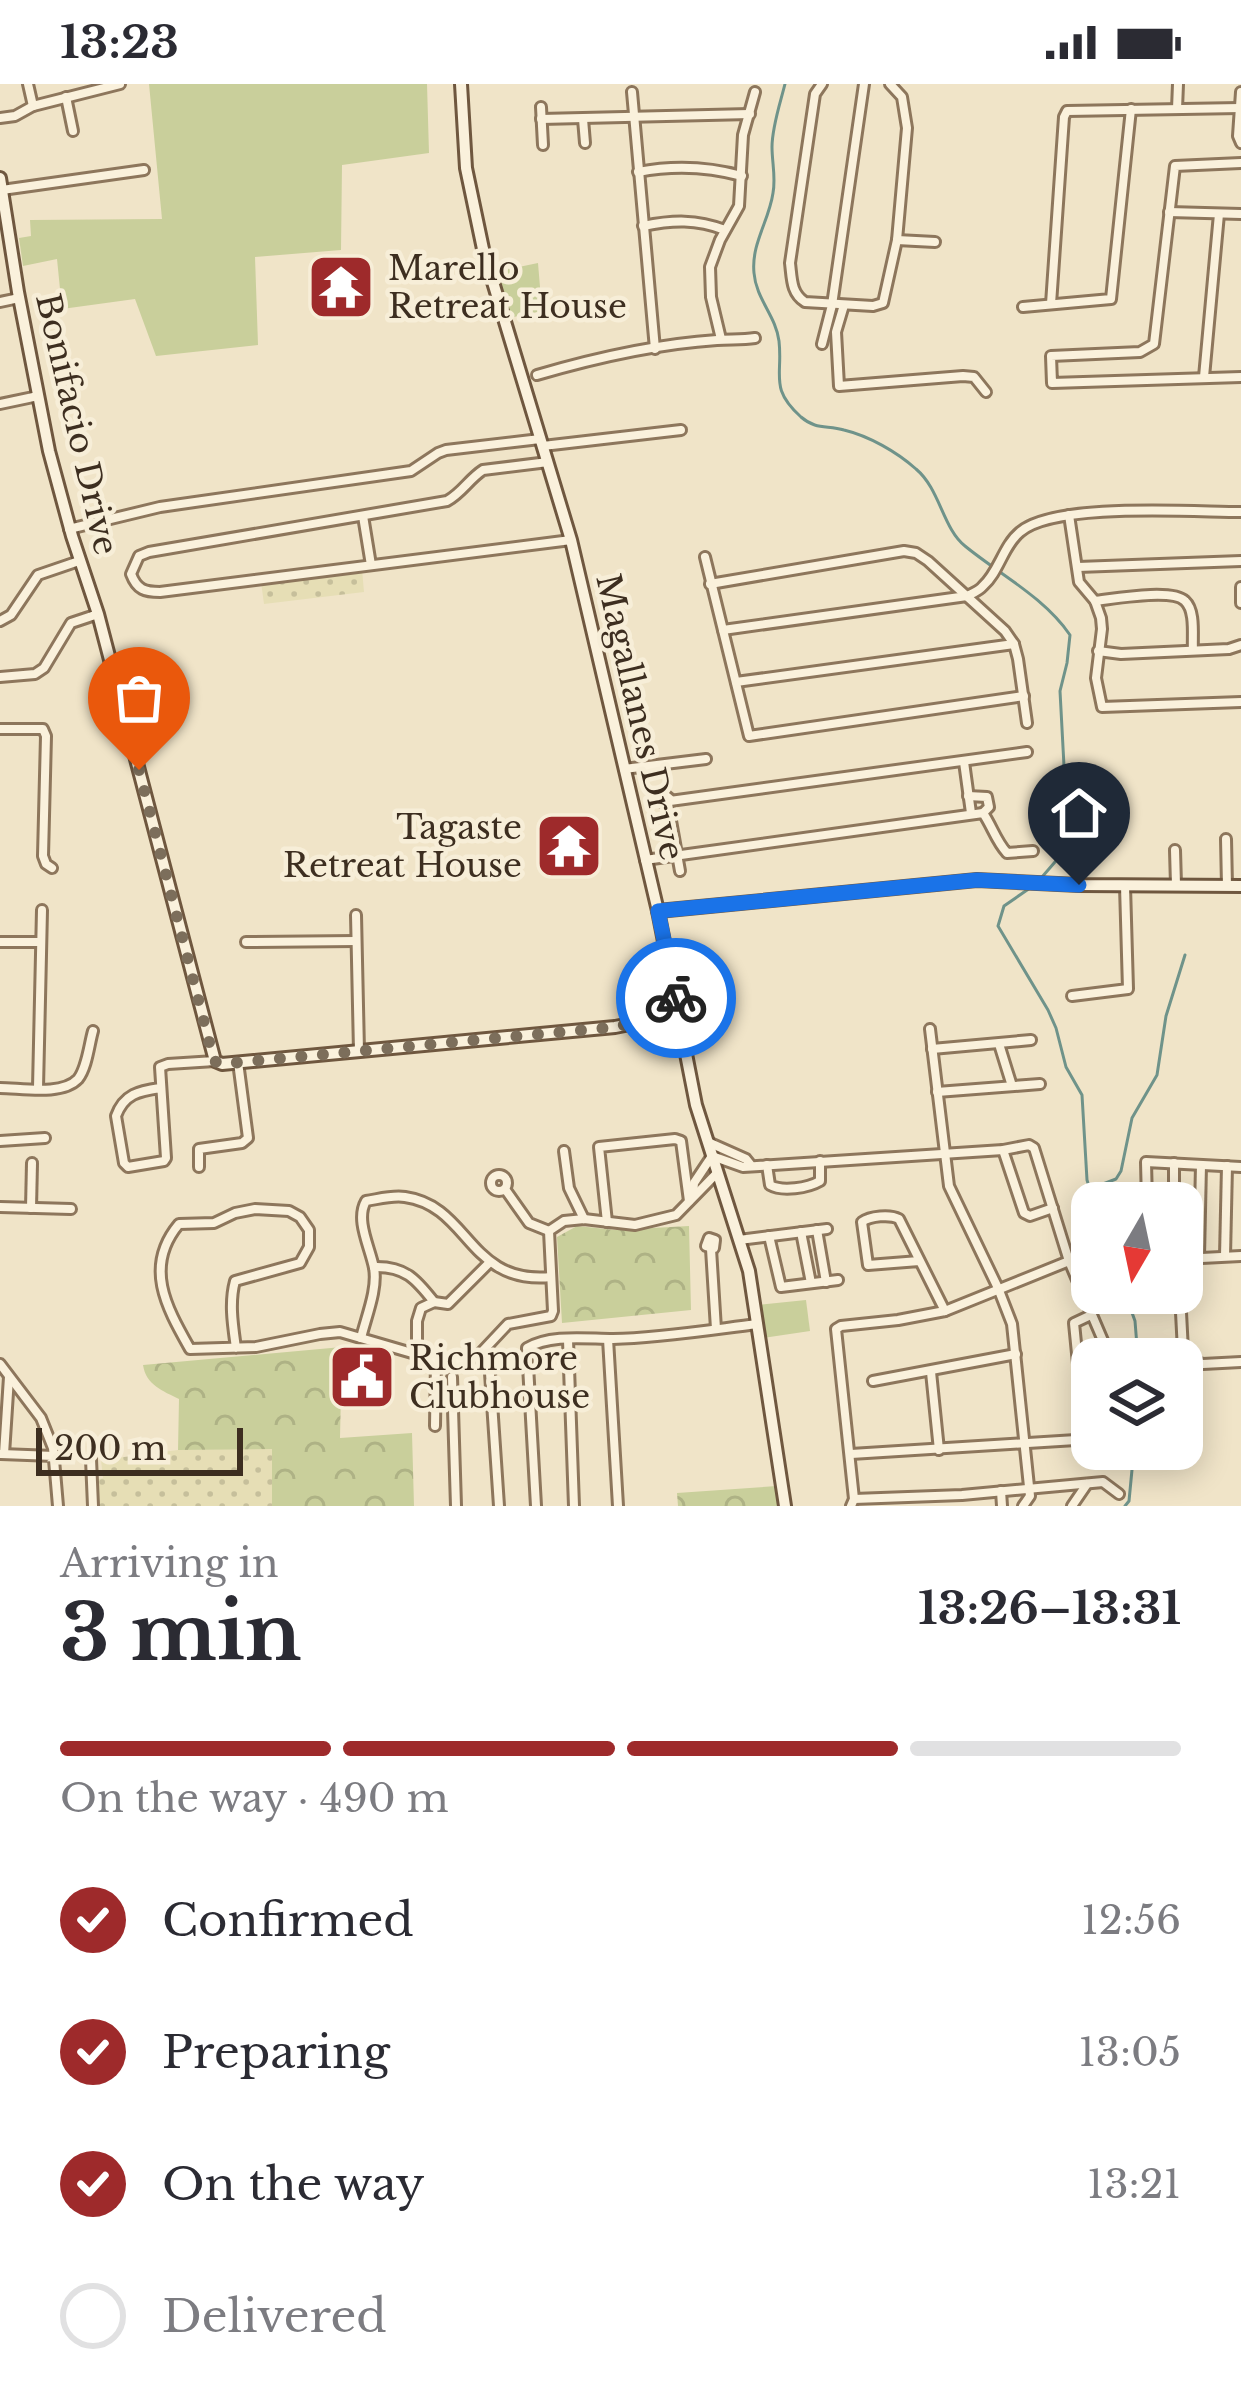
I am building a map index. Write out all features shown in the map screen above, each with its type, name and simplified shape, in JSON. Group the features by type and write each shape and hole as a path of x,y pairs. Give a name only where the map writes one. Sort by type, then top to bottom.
{"street":[{"path":"28,84 33,106"},
{"path":"0,118 120,84"},
{"name":"Magallanes Drive","path":"461,84 466,168 483,249 530,377 658,911 696,1105 749,1270 784,1506"},
{"path":"822,84 815,94 790,263 796,296 805,302 873,306 883,303 897,240 907,128 902,97 890,84"},
{"path":"822,344 832,305 864,84"},
{"path":"1177,109 1178,84"},
{"path":"632,92 655,349"},
{"path":"721,339 710,267 739,206 743,135 755,92"},
{"path":"1241,92 1241,143"},
{"path":"67,97 73,131"},
{"path":"541,107 543,145"},
{"path":"1051,304 1065,114 1074,109 1240,108"},
{"path":"1023,307 1108,301 1113,294 1131,109"},
{"path":"541,119 750,114"},
{"path":"583,119 585,143"},
{"path":"1241,163 1175,166 1154,344 1140,352 1051,356 1052,383 1241,377"},
{"path":"638,172 699,166 742,176"},
{"path":"1,184 144,170"},
{"name":"Bonifacio Drive","path":"1,184 49,451 98,614 214,1061"},
{"path":"1169,212 1241,214"},
{"path":"1204,377 1220,214"},
{"path":"643,226 697,221 725,230"},
{"path":"897,240 934,242"},
{"path":"0,302 19,298"},
{"path":"844,305 836,332 839,386 963,376 974,377 986,392"},
{"path":"530,377 592,359 755,338"},
{"path":"0,404 38,396"},
{"path":"70,529 160,507 411,472 446,450 681,430"},
{"path":"548,462 484,470 461,494 447,501 149,551 139,556 131,574 135,586 160,592 571,540"},
{"path":"723,630 968,596 986,585 1025,528 1069,515 1241,512"},
{"path":"1069,515 1079,582 1095,601 1102,629 1096,678 1102,707 1241,702"},
{"path":"363,516 370,565"},
{"path":"710,584 904,551 916,553 968,596 1014,644 1028,723"},
{"path":"705,557 749,736 1024,697"},
{"path":"0,621 11,615 38,575 79,561"},
{"path":"1078,567 1241,561"},
{"path":"1241,587 1241,603"},
{"path":"1095,601 1138,596 1185,600 1193,651"},
{"path":"0,677 35,674 44,668 71,623 98,614"},
{"path":"736,682 1014,644"},
{"path":"1098,651 1193,651 1241,645"},
{"path":"0,729 43,729 46,736 43,856 52,868"},
{"path":"680,872 669,802 1027,752"},
{"path":"624,769 706,758"},
{"path":"964,761 971,814"},
{"path":"644,860 971,814 989,807 987,797 968,796"},
{"path":"982,812 1007,853 1033,851"},
{"path":"1226,839 1226,886"},
{"path":"1175,850 1176,887"},
{"path":"658,911 977,880 1241,886"},
{"path":"1072,996 1128,989 1125,886"},
{"path":"38,1088 42,910"},
{"path":"356,914 358,1052"},
{"path":"246,942 356,941"},
{"path":"0,942 41,942"},
{"path":"160,1088 136,1091 118,1110 128,1167 166,1158 160,1067 168,1064 222,1064 615,1027 680,1013"},
{"path":"930,1029 954,1201 1012,1324 1030,1496 1023,1506"},
{"path":"0,1088 61,1088 80,1077 93,1031"},
{"path":"932,1049 1031,1040"},
{"path":"998,1044 1012,1086"},
{"path":"199,1167 199,1149 248,1138 238,1062"},
{"path":"937,1092 1040,1084"},
{"path":"0,1141 45,1138"},
{"path":"607,1222 599,1147 681,1141 691,1199"},
{"path":"709,1143 750,1165"},
{"path":"691,1199 694,1183 712,1156 743,1167 1029,1145 1034,1148 1070,1261 1102,1338"},
{"path":"1003,1150 1024,1213 1030,1216 1053,1208"},
{"path":"564,1151 569,1188 584,1220"},
{"path":"766,1165 770,1185 777,1189 814,1185 820,1181 820,1161"},
{"path":"1146,1182 1146,1162 1241,1167"},
{"path":"31,1208 32,1163"},
{"path":"1174,1163 1174,1182"},
{"path":"1201,1165 1201,1182"},
{"path":"1225,1256 1227,1166"},
{"path":"549,1231 564,1221 635,1225 676,1215 718,1172"},
{"path":"505,1189 529,1223 549,1231"},
{"path":"361,1338 375,1274 362,1205 369,1200 410,1198 452,1221 501,1270 551,1277"},
{"path":"0,1207 71,1209"},
{"path":"236,1348 235,1280 293,1267 306,1257 309,1230 289,1210 255,1209 214,1222 179,1223 168,1239 160,1272 164,1298 190,1349 236,1348 333,1332 436,1360 461,1361 477,1358 508,1324 551,1316 549,1231"},
{"path":"919,1261 868,1265 862,1222 895,1216 899,1220 945,1312"},
{"path":"739,1240 822,1230 826,1282"},
{"path":"801,1232 811,1283"},
{"path":"769,1236 781,1287 838,1280"},
{"path":"711,1249 716,1329"},
{"path":"1203,1256 1241,1256"},
{"path":"1070,1261 945,1312 836,1329 853,1503 962,1500 1001,1491 1103,1482 1119,1494"},
{"path":"417,1354 421,1308 434,1302 448,1304 489,1263"},
{"path":"374,1267 412,1275 434,1302"},
{"path":"1181,1314 1186,1359 1203,1364 1241,1362"},
{"path":"1075,1338 1074,1323 1091,1315"},
{"path":"536,1506 527,1348 568,1339 757,1324"},
{"path":"568,1339 574,1506"},
{"path":"608,1339 618,1506"},
{"path":"873,1382 1016,1354"},
{"path":"435,1426 436,1360"},
{"path":"0,1364 41,1418 53,1456 58,1506"},
{"path":"931,1372 939,1450"},
{"path":"490,1373 499,1506"},
{"path":"10,1375 2,1454 53,1456"},
{"path":"452,1377 456,1506"},
{"path":"850,1454 1071,1441"},
{"path":"91,1459 93,1506"},
{"path":"1072,1506 1088,1483"},
{"path":"1001,1491 1002,1506"}],"shaded area":[{"path":"362,569 364,592 264,604 261,582"},
{"path":"273,1448 272,1506 97,1506 95,1480 103,1478 101,1460 178,1450"}],"green space":[{"path":"149,84 427,84 429,153 342,165 341,250 255,257 258,345 156,356 135,299 62,309 57,259 23,266 19,238 31,236 30,220 162,219"},
{"path":"538,263 542,311 509,318 495,272"},
{"path":"577,1226 616,1230 689,1226 691,1310 562,1323 557,1237"},
{"path":"806,1300 810,1331 763,1338 758,1305"},
{"path":"342,1347 340,1438 412,1433 414,1506 272,1506 272,1449 178,1450 179,1399 151,1382 143,1365"},
{"path":"777,1486 780,1506 678,1506 677,1493"}],"waterway":[{"path":"785,84 772,139 773,193 754,262 758,291 777,332 785,398 812,424 863,436 908,463 931,487 958,539 1034,598 1070,635 1060,691 1074,840 1042,877"},
{"path":"1030,888 1004,906 998,926 1048,1010 1066,1067 1082,1095 1088,1182"},
{"path":"1108,1182 1121,1171 1132,1118 1157,1075 1166,1016 1185,955"},
{"path":"1132,1314 1136,1338"},
{"path":"1125,1506 1132,1470"}],"way so far":[{"path":"139,770 214,1061 222,1064 615,1027 680,1013 676,998"}],"place":[{"name":"Marello Retreat House","path":"341,287"},
{"name":"Tagaste Retreat House","path":"569,846"},
{"name":"Richmore Clubhouse","path":"362,1377"}],"route":[{"path":"676,998 658,911 977,880 1079,885"}]}
